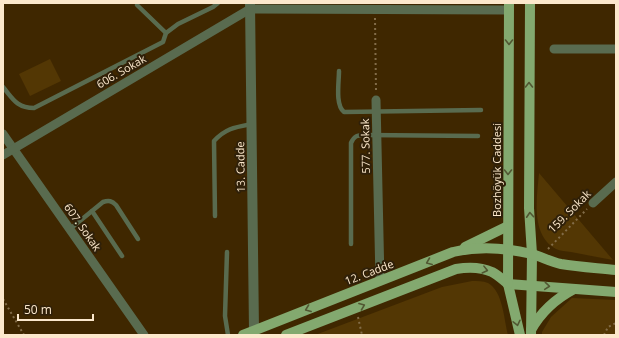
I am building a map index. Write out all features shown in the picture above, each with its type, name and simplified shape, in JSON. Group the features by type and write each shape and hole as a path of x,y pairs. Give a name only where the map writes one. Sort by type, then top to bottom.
{"main road":[{"path":"530,3 529,208 536,256 532,285 531,333"},
{"name":"Bozhöyük Caddesi","path":"509,7 508,284 520,335"},
{"path":"453,252 508,226"},
{"name":"12. Cadde","path":"243,335 453,252 473,249 508,251 536,256 560,264 616,270"},
{"path":"286,335 456,269 467,267 492,272 508,284 616,292"},
{"path":"531,333 538,318 548,307 556,300 574,289"}],"street":[{"path":"250,6 375,10 509,7"},
{"name":"13. Cadde","path":"250,6 254,331"},
{"name":"606. Sokak","path":"3,155 250,6"},
{"path":"554,48 616,49"},
{"name":"577. Sokak","path":"376,100 380,281"},
{"name":"607. Sokak","path":"3,134 144,335"},
{"name":"159. Sokak","path":"593,203 616,182"}],"lane":[{"path":"3,87 17,104 25,108 34,108 163,42 166,32 178,24 213,8 218,3"},
{"path":"137,5 166,32"},
{"path":"339,72 338,103 340,109 344,112 481,110"},
{"path":"216,216 214,141 230,129 252,124"},
{"path":"351,244 351,143 354,138 358,135 377,134 478,136"},
{"path":"70,229 103,202 108,200 113,202 138,239"},
{"path":"92,212 122,256"},
{"path":"226,252 224,316 228,335"}],"path":[{"path":"375,10 376,100"},
{"name":"159. Sokak","path":"536,256 593,203"},
{"path":"3,299 24,335"},
{"path":"356,308 362,335"},
{"path":"604,335 608,327 616,323"}],"shaded area":[{"path":"50,59 61,81 30,96 19,74"},
{"path":"539,173 613,260 559,250 548,243 542,235 537,215"},
{"path":"472,281 482,281 488,283 497,292 502,306 508,335 315,335 442,287"},
{"path":"572,298 616,300 616,335 542,335 542,332 551,317"}]}
